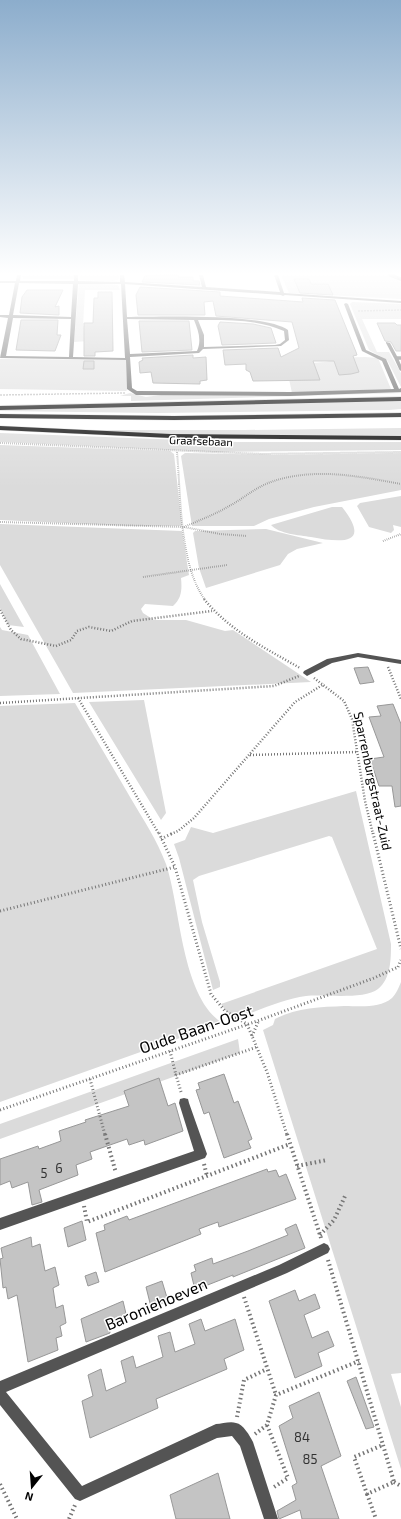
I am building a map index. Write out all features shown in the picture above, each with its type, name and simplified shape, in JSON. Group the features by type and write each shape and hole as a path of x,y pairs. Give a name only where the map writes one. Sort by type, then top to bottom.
{"highway":[{"path":"0,408 401,399"},
{"name":"Graafsebaan","path":"0,416 204,418 401,415"},
{"name":"Graafsebaan","path":"0,424 263,425 401,422"},
{"path":"0,428 179,436 401,438"}],"street":[{"path":"3,346 1,357 71,358 192,354 199,352 202,348 276,346"},
{"path":"71,358 72,346"},
{"path":"127,346 131,391 143,395 290,394 399,390 384,360 364,351 362,346"},
{"path":"390,346 398,358"},
{"path":"307,672 330,661 358,654 401,662"},
{"path":"0,1224 201,1154 184,1103"},
{"name":"Baroniehoeven","path":"0,1388 240,1287 324,1249"},
{"path":"0,1395 80,1494 216,1431 235,1429 246,1442 271,1519"}],"lane":[{"path":"398,358 401,369"}],"path":[{"path":"0,395 120,394 131,391"},
{"name":"Graafsebaan","path":"0,443 177,452 262,454 401,452"},
{"name":"Sparrenburgstraat-Zuid","path":"177,452 184,527 190,570 199,592 212,611 228,626 307,672 344,701 352,719 365,801 401,949"},
{"path":"184,527 224,510 269,483 293,476 307,474 346,474 401,484"},
{"path":"0,522 184,527 220,534 247,536"},
{"path":"383,541 401,534"},
{"path":"143,577 227,565"},
{"path":"0,610 11,630 21,639 56,646 71,640 77,631 89,627 111,631 132,621 212,611"},
{"path":"386,659 394,686 401,699"},
{"path":"0,703 274,686 307,672"},
{"path":"161,839 178,831 194,818 295,702 324,684"},
{"path":"78,698 152,820 175,867 211,994 225,1011 247,1024 257,1047 267,1072 320,1235 394,1482 401,1486"},
{"path":"249,755 358,752"},
{"path":"0,911 175,867"},
{"path":"400,967 401,960"},
{"name":"Oude Baan-Oost","path":"0,1110 260,1020 400,967"},
{"path":"252,1036 260,1020"},
{"path":"176,1075 257,1047"},
{"path":"170,1051 184,1103"},
{"path":"90,1079 119,1183"},
{"path":"81,1195 87,1222 290,1144"},
{"path":"298,1166 327,1160"},
{"path":"320,1235 334,1220 346,1194"},
{"path":"240,1287 276,1395 267,1425 246,1442"},
{"path":"276,1395 359,1361"},
{"path":"235,1429 244,1380 267,1369"},
{"path":"263,1494 288,1478 267,1425"},
{"path":"376,1519 354,1458 383,1445"},
{"path":"366,1494 394,1482"},
{"path":"0,1484 16,1519"}],"shaded area":[{"path":"367,346 374,346 377,352 389,352 401,373 401,387 387,360 369,350"},
{"path":"328,358 378,358 391,389 292,393 286,365 330,361"},
{"path":"0,359 126,360 127,390 0,389"},
{"path":"401,391 401,393 131,401 131,396 120,396 130,393 146,397 161,395 250,396"},
{"path":"401,400 401,409 389,410 157,413 0,411 0,409"},
{"path":"401,428 401,436 150,434 73,430 245,430"},
{"path":"0,433 237,442 401,442 401,450 217,452 0,442"},
{"path":"0,445 170,451 174,454 182,526 130,526 0,520"},
{"path":"185,453 273,455 401,453 401,490 314,507 269,519 254,526 192,526 181,456"},
{"path":"401,496 401,527 393,525 394,530 391,533 369,527 357,506 360,503"},
{"path":"332,507 342,507 351,519 354,535 342,540 322,539 284,532 271,525"},
{"path":"0,524 182,531 189,575 181,578 180,597 173,606 145,604 141,609 143,613 154,620 186,620 225,631 233,630 311,682 73,693 0,565"},
{"path":"266,529 323,543 297,549 288,554 280,565 206,588 199,568 193,533 195,531"},
{"path":"0,584 24,627 8,625 0,608"},
{"path":"0,627 2,630 28,635 60,694 0,696"},
{"path":"144,700 166,813 161,820 89,702"},
{"path":"75,703 158,846 166,864 171,883 184,950 190,972 198,993 208,1010 222,1023 0,1102 0,706"},
{"path":"356,791 391,944 391,956 386,980 378,989 372,992 354,996 306,996 280,1002 236,1018 226,1011 221,1004 377,949 332,837 329,836 199,876 193,880 202,922 220,982 220,987 213,990 179,858 174,844 185,840 191,827 213,833"},
{"path":"401,982 401,1373 391,1374 401,1407 401,1469 263,1030 273,1025 275,1019 291,1012 326,1007 369,1006 387,1002 392,998"},
{"path":"238,1039 240,1053 0,1139 0,1124"}],"building":[{"path":"17,346 57,346 55,351 16,350"},
{"path":"84,346 113,346 113,351 95,352 95,356 84,356"},
{"path":"141,346 192,346 192,350 142,352"},
{"path":"298,346 353,346 357,355 353,356 359,372 339,375 334,361 313,361 320,380 253,381 250,372 246,370 246,364 225,365 223,350 278,348 281,357 299,348"},
{"path":"393,346 401,346 401,351 396,351"},
{"path":"193,355 193,358 206,357 207,380 200,381 200,384 153,383 151,372 140,373 139,362 143,360 142,358"},
{"path":"84,361 94,361 94,369 83,369"},
{"path":"368,667 374,682 360,684 354,668"},
{"path":"393,704 401,724 401,806 395,807 392,786 379,786 370,759 384,757 369,717 381,716 377,706"},
{"path":"224,1074 234,1103 238,1101 252,1139 248,1141 251,1148 224,1158 209,1112 204,1114 196,1090 200,1089 198,1083"},
{"path":"159,1078 168,1106 175,1103 183,1131 145,1145 144,1140 129,1145 127,1139 90,1152 92,1159 76,1165 78,1175 39,1190 42,1202 32,1205 28,1182 12,1188 10,1181 0,1185 0,1159 38,1146 39,1149 61,1141 59,1131 86,1122 85,1120 129,1106 124,1091"},
{"path":"267,1169 268,1172 276,1170 279,1177 286,1174 296,1199 219,1227 218,1222 199,1229 201,1234 105,1272 96,1233 105,1230 104,1225 127,1216 129,1220"},
{"path":"82,1221 86,1240 68,1247 64,1228"},
{"path":"296,1224 305,1248 233,1277 233,1275 195,1290 191,1273 196,1271 194,1265 212,1258 213,1264 288,1235 285,1229"},
{"path":"31,1237 32,1247 40,1244 45,1271 55,1267 59,1285 53,1288 56,1308 63,1305 66,1323 60,1326 62,1336 56,1338 58,1350 28,1362 17,1295 8,1299 6,1287 3,1288 0,1259 3,1258 1,1248"},
{"path":"96,1272 99,1282 88,1286 85,1276"},
{"path":"162,1281 168,1301 151,1307 146,1287"},
{"path":"295,1290 299,1301 315,1294 320,1308 304,1315 312,1338 328,1331 334,1346 318,1353 322,1366 295,1378 269,1301"},
{"path":"123,1301 127,1318 109,1325 110,1333 86,1342 81,1319"},
{"path":"201,1319 205,1331 235,1319 244,1350 224,1359 227,1369 156,1399 158,1408 90,1438 82,1401 93,1396 88,1375 101,1369 106,1391 126,1382 121,1361 133,1356 136,1368 163,1357 158,1336 170,1332 175,1352 195,1344 189,1324"},
{"path":"356,1377 374,1427 366,1429 347,1381"},
{"path":"319,1392 341,1456 321,1466 339,1519 302,1519 300,1510 279,1519 277,1511 296,1500 292,1486 297,1483 279,1426 293,1418 289,1406"},
{"path":"218,1473 230,1519 176,1519 170,1495"}]}
